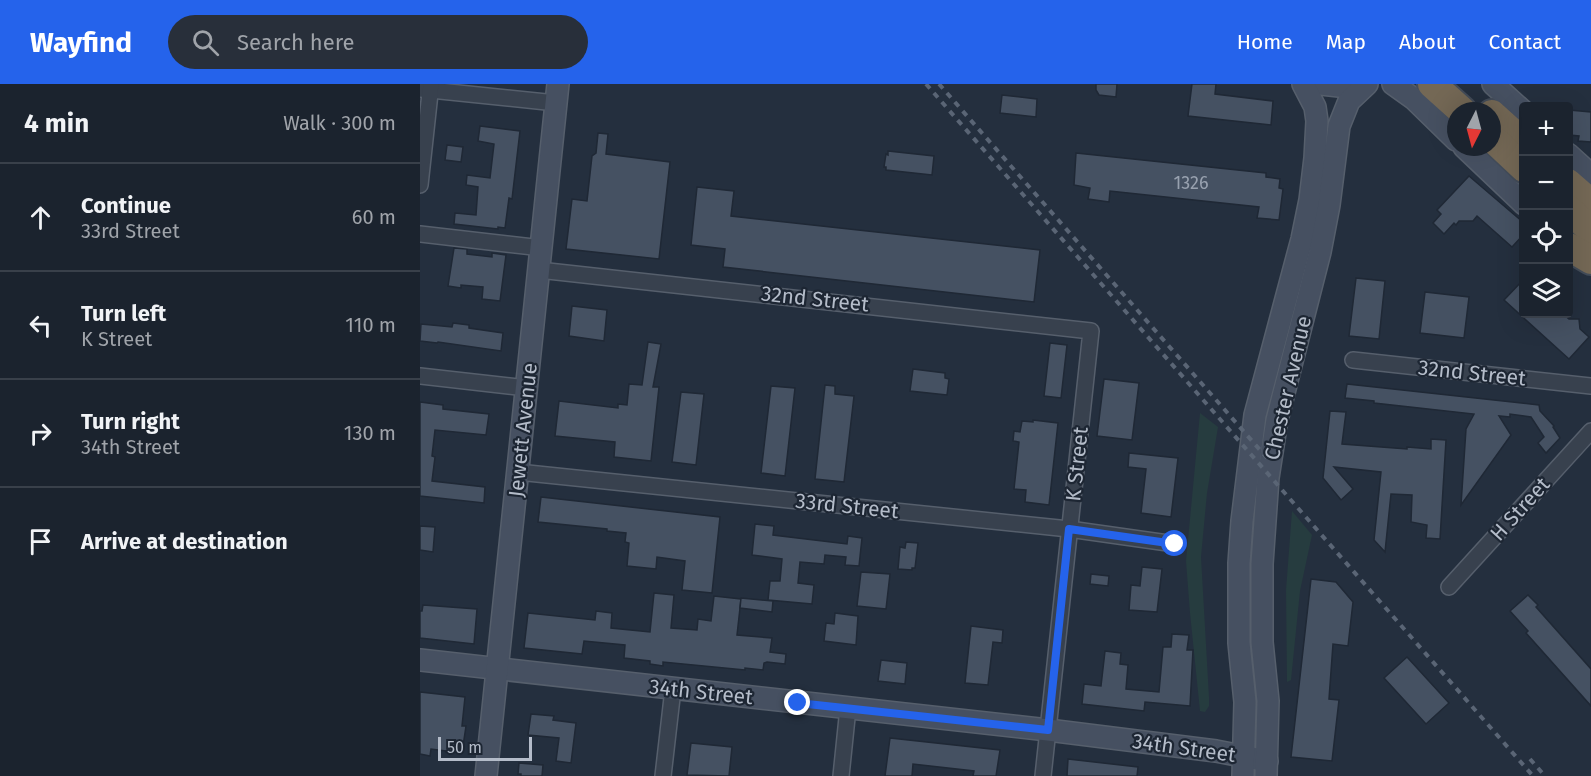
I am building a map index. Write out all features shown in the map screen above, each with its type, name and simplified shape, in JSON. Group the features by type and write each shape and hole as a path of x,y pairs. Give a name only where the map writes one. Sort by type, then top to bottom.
{"highway":[{"path":"1432,84 1478,101 1519,138"},
{"path":"1501,146 1519,163"},
{"path":"1573,187 1591,203"},
{"path":"1569,210 1580,246"}],"main road":[{"name":"Chester Avenue","path":"1244,766 1245,702 1239,643 1239,563 1242,521 1255,415 1302,239 1311,190 1317,121 1315,108 1303,84"},
{"path":"1321,84 1348,87 1367,84"},
{"name":"Chester Avenue","path":"1267,768 1268,700 1262,642 1262,564 1270,467 1277,420 1320,252 1329,205 1339,126 1349,101 1367,84"},
{"path":"1393,84 1414,99 1447,131"},
{"name":"Jewett Avenue","path":"486,776 557,94"},
{"path":"1478,101 1519,111"},
{"path":"1473,156 1519,199"},
{"path":"1571,156 1591,175"},
{"path":"1580,246 1591,269"},
{"name":"34th Street","path":"420,660 1048,730 1244,766 1267,768"}],"street":[{"path":"420,186 427,88 557,94"},
{"path":"420,234 542,248"},
{"name":"32nd Street","path":"539,270 1091,331"},
{"name":"K Street","path":"1043,776 1091,331"},
{"name":"32nd Street","path":"1353,360 1591,386"},
{"path":"420,376 527,388"},
{"name":"H Street","path":"1449,587 1591,431"},
{"name":"33rd Street","path":"518,472 1069,529 1175,544"},
{"path":"663,776 673,689"},
{"path":"841,776 848,708"}],"green space":[{"path":"1200,413 1218,427 1207,493 1201,557 1209,697 1209,706 1205,712 1200,711 1186,561"},
{"path":"1292,511 1312,535 1300,591 1291,680 1287,682 1286,590"}],"building":[{"path":"1096,84 1117,84 1116,97 1099,95"},
{"path":"1192,84 1216,84 1215,94 1273,101 1271,125 1188,116"},
{"path":"1002,95 1037,99 1036,117 1000,113"},
{"path":"1573,110 1591,112 1591,142 1578,141 1579,136 1573,135"},
{"path":"480,126 520,131 512,199 509,198 505,228 454,224 455,213 476,215 478,187 466,185 467,175 490,178 494,144 478,141"},
{"path":"598,133 608,134 606,154 670,162 659,259 566,249 572,199 587,201 592,156 596,153"},
{"path":"447,145 463,147 461,162 445,160"},
{"path":"888,151 934,156 932,175 886,170 884,167"},
{"path":"1076,153 1266,173 1266,177 1280,179 1279,188 1283,189 1279,220 1257,218 1259,207 1110,191 1109,202 1088,199 1090,188 1074,185"},
{"path":"1469,176 1519,219 1519,239 1512,247 1477,216 1473,221 1459,221 1456,225 1454,223 1444,234 1433,223 1441,214 1437,210"},
{"path":"697,187 734,191 731,216 1040,250 1034,302 723,267 725,249 691,245"},
{"path":"454,248 467,249 467,254 492,257 492,253 506,255 500,301 482,299 483,287 448,286"},
{"path":"1356,278 1385,281 1379,339 1349,336"},
{"path":"1519,284 1519,314 1504,300"},
{"path":"1425,292 1469,297 1464,338 1420,333"},
{"path":"572,306 607,310 604,341 569,336"},
{"path":"1524,318 1579,319 1580,329 1589,337 1569,359"},
{"path":"453,323 503,333 501,351 420,341 421,324 452,327"},
{"path":"648,342 661,344 653,387 659,387 651,461 614,457 615,442 555,436 559,401 618,408 618,404 627,405 629,384 642,385"},
{"path":"1050,343 1067,345 1061,398 1044,396"},
{"path":"913,369 945,373 945,378 949,379 947,395 910,391"},
{"path":"1104,379 1139,383 1132,440 1097,436"},
{"path":"1347,384 1539,405 1540,411 1554,426 1560,438 1546,453 1538,443 1544,437 1531,417 1510,414 1510,417 1499,416 1511,435 1461,505 1466,429 1474,414 1345,398"},
{"path":"825,385 835,386 835,394 854,396 844,482 815,479"},
{"path":"771,386 795,388 785,476 761,473"},
{"path":"681,392 704,394 696,465 672,462"},
{"path":"420,402 443,405 443,409 489,414 486,435 435,430 432,456 435,457 432,481 485,487 484,503 420,496"},
{"path":"1330,411 1346,412 1342,444 1431,449 1431,439 1446,440 1440,539 1426,538 1427,525 1411,522 1412,495 1391,494 1385,552 1374,540 1381,472 1334,467 1353,489 1341,500 1323,478"},
{"path":"1033,420 1058,423 1049,505 1025,502 1026,490 1014,489 1019,442 1013,441 1014,431 1020,432 1022,421 1033,422"},
{"path":"1129,453 1178,458 1171,517 1141,513 1146,469 1128,467"},
{"path":"541,497 720,517 712,593 682,590 685,561 657,557 656,569 627,566 629,543 625,542 626,533 538,522"},
{"path":"755,524 774,526 773,535 847,544 848,536 862,538 859,566 845,565 846,557 825,555 824,564 800,562 798,583 814,585 812,604 768,600 770,581 780,581 782,559 752,555"},
{"path":"420,526 435,527 433,552 420,550"},
{"path":"906,542 918,543 915,568 912,570 898,569 900,547 905,548"},
{"path":"1142,567 1162,569 1157,612 1129,610 1131,585 1140,586"},
{"path":"861,572 890,574 886,609 857,606"},
{"path":"1091,574 1109,576 1108,586 1090,584"},
{"path":"1311,579 1336,582 1353,602 1348,646 1333,644 1329,699 1339,700 1332,761 1291,757"},
{"path":"654,593 674,595 671,628 697,630 698,619 711,621 714,596 741,599 737,635 772,638 770,652 786,654 785,664 767,662 764,663 763,670 663,662 663,666 650,664 650,661 624,658 625,645 584,641 582,654 524,648 528,613 595,620 596,611 612,613 611,628 650,632"},
{"path":"1528,595 1591,669 1591,706 1526,633 1528,631 1510,611"},
{"path":"741,598 773,601 772,612 740,608"},
{"path":"423,605 477,609 474,644 420,638 420,611"},
{"path":"835,613 858,616 856,645 824,641 826,623 834,624"},
{"path":"971,626 1003,630 1002,643 993,642 988,685 965,683"},
{"path":"1172,634 1189,635 1187,650 1193,650 1190,706 1145,702 1144,711 1082,704 1084,684 1101,686 1105,651 1121,653 1120,664 1128,665 1126,689 1159,692 1163,647 1171,647"},
{"path":"1407,657 1449,703 1426,724 1384,678"},
{"path":"881,660 907,663 905,684 878,681"},
{"path":"420,692 465,697 462,726 466,726 462,753 431,749 430,756 420,754"},
{"path":"531,714 554,716 553,720 576,723 571,763 556,761 559,738 528,735"},
{"path":"890,738 1000,750 996,776 973,776 974,771 913,764 912,776 885,776"},
{"path":"691,743 732,747 729,776 687,775"},
{"path":"1068,759 1138,767 1137,776 1067,776"},
{"path":"519,763 543,765 542,776 521,776 518,774"}],"railway":[{"path":"926,84 1533,776"},
{"path":"939,84 1267,458"},
{"path":"1530,759 1545,776"}],"route":[{"path":"798,703 1048,730 1069,529 1175,544"}]}
